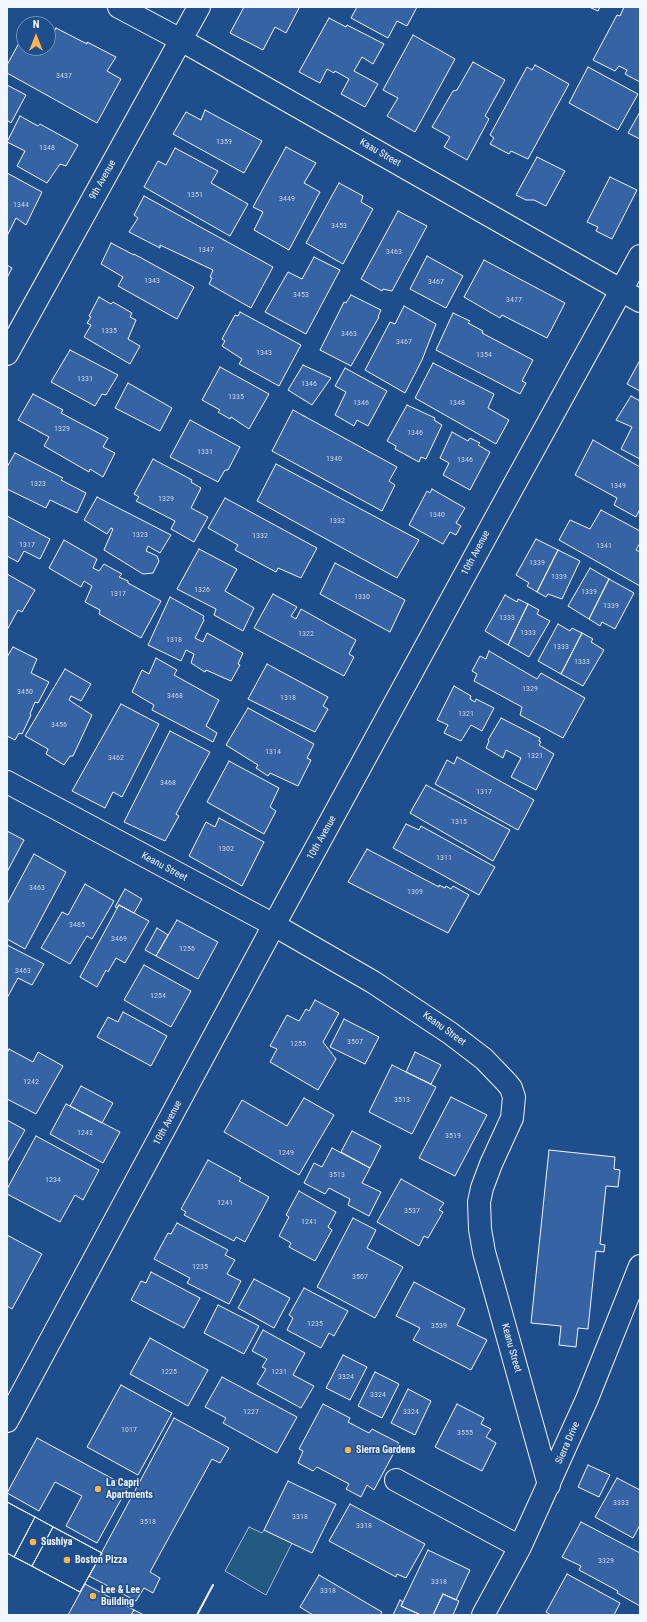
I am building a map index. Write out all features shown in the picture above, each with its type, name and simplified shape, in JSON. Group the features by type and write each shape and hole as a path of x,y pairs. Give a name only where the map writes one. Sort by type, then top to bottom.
{"street":[{"name":"Kaau Street","path":"119,7 181,40 640,301"},
{"name":"9th Avenue","path":"7,354 199,7"},
{"name":"10th Avenue","path":"7,1421 274,925 640,256"},
{"name":"Keanu Street","path":"7,782 274,925 373,982 414,1007 450,1032 484,1059 511,1088 514,1102 512,1118 482,1188 479,1202 480,1229 484,1252 549,1485"},
{"name":"Sierra Drive","path":"483,1615 520,1547 588,1399 640,1266"},
{"path":"396,1480 520,1547"}],"shaded area":[{"path":"249,1527 262,1533 264,1530 292,1543 266,1595 225,1571"}],"building":[{"path":"244,7 299,8 286,33 275,27 263,50 230,33"},
{"path":"357,7 417,7 407,26 397,21 388,38 351,18"},
{"path":"589,7 600,7 598,11"},
{"path":"624,7 640,7 640,82 625,74 627,70 619,66 615,71 593,60 617,15 620,16"},
{"path":"329,18 346,27 347,25 384,44 373,64 362,57 354,71 378,84 365,107 341,94 349,79 335,71 334,73 327,69 320,83 299,72"},
{"path":"56,28 116,57 107,71 121,79 97,123 7,73 7,65 16,48 16,56 56,56"},
{"path":"413,35 455,59 415,132 387,116 398,98 383,90"},
{"path":"473,62 505,80 485,116 489,119 467,160 444,147 450,137 432,127 453,91 457,90"},
{"path":"535,65 569,84 528,159 511,151 509,154 490,144 494,138 490,135 527,67 532,70"},
{"path":"588,67 638,94 618,130 569,103"},
{"path":"7,85 26,95 11,123 7,120"},
{"path":"205,110 262,141 244,173 173,134 186,112 201,120"},
{"path":"640,112 640,139 628,133"},
{"path":"20,116 38,126 40,124 78,145 66,166 60,164 47,183 17,166 25,151 7,142"},
{"path":"286,147 316,163 304,183 320,192 289,250 254,230 263,212 253,207"},
{"path":"175,148 218,171 211,183 248,204 230,236 144,187 158,161 166,165"},
{"path":"537,157 565,171 546,206 534,200 526,200 516,195"},
{"path":"7,173 42,192 26,225 16,218 7,236"},
{"path":"610,177 637,190 612,239 596,231 598,227 587,222"},
{"path":"339,183 363,196 361,202 373,209 343,264 306,243"},
{"path":"144,196 273,267 251,308 209,284 212,278 210,277 213,270 160,245 160,248 129,232 138,218 134,215"},
{"path":"398,211 427,226 392,291 383,289 382,291 361,279"},
{"path":"111,243 194,287 177,319 118,286 123,277 101,264"},
{"path":"427,256 463,276 446,308 410,289"},
{"path":"314,257 340,270 306,334 265,312 288,272 302,279"},
{"path":"484,260 565,303 547,338 502,315 500,318 464,297"},
{"path":"7,265 12,268 7,278"},
{"path":"351,295 381,310 379,317 351,366 320,350 344,302 346,303"},
{"path":"99,297 111,304 113,302 132,313 130,317 136,320 128,339 140,346 130,364 84,337 91,325 87,323 91,317 89,316"},
{"path":"404,306 436,324 422,360 405,393 365,370 390,322 395,324"},
{"path":"240,312 301,345 279,386 239,364 242,359 222,346 225,341 222,339 235,315 238,316"},
{"path":"453,313 470,321 468,323 483,331 482,333 533,360 522,381 526,383 520,394 436,350"},
{"path":"70,350 118,375 106,395 102,394 95,406 51,382"},
{"path":"640,360 640,391 627,384"},
{"path":"433,363 494,394 488,408 509,420 496,444 415,398"},
{"path":"303,365 331,378 312,405 288,390"},
{"path":"220,367 269,394 249,429 231,417 230,419 218,412 220,410 202,400"},
{"path":"345,368 387,391 368,426 357,420 354,426 335,415 346,392 335,386"},
{"path":"128,383 172,408 160,431 115,408"},
{"path":"33,394 63,410 61,413 108,438 103,447 115,453 103,477 90,469 89,472 44,446 49,437 18,420"},
{"path":"631,396 640,401 640,459 621,449 632,427 616,420"},
{"path":"407,405 435,418 434,420 442,425 426,459 421,457 419,462 395,449 396,446 387,441"},
{"path":"293,410 397,467 389,481 395,485 382,511 272,451"},
{"path":"190,420 240,447 228,470 225,470 218,482 170,457"},
{"path":"452,432 468,441 470,438 480,443 478,445 490,452 470,490 443,475 449,463 440,458"},
{"path":"593,440 640,467 640,509 636,517 614,505 617,498 575,475"},
{"path":"15,453 63,478 61,480 86,493 77,513 50,500 46,508 7,489 7,467"},
{"path":"153,459 192,480 191,482 201,488 191,508 208,517 194,542 171,529 175,521 136,501 139,497 134,494"},
{"path":"276,464 419,540 397,578 257,501"},
{"path":"432,489 465,508 456,523 461,526 456,535 450,532 443,544 409,525 427,491 430,493"},
{"path":"97,497 171,535 160,553 148,546 146,551 157,556 159,561 153,573 143,574 104,550 113,529 111,528 107,534 84,520"},
{"path":"225,498 317,548 301,578 278,568 276,572 235,550 238,545 208,528"},
{"path":"601,510 640,531 640,543 636,550 640,552 640,586 559,540 570,520 590,529"},
{"path":"7,516 50,539 40,559 24,551 18,562 7,556"},
{"path":"536,539 558,550 537,592 527,586 529,583 516,575"},
{"path":"64,540 97,559 93,568 99,571 104,564 122,574 119,577 128,581 128,583 161,601 141,638 99,614 100,610 85,602 92,586 84,581 81,587 49,568"},
{"path":"199,549 237,569 225,591 254,608 243,631 214,615 216,609 177,589"},
{"path":"558,550 580,561 562,599 548,594 546,597 537,592"},
{"path":"335,563 405,600 390,632 320,594"},
{"path":"590,568 609,579 589,619 568,606"},
{"path":"7,574 35,590 22,612 18,610 7,630"},
{"path":"609,579 634,593 615,629 602,622 600,626 589,619"},
{"path":"273,594 297,607 291,616 296,619 301,609 356,640 349,654 354,657 344,676 254,628"},
{"path":"505,595 517,602 518,599 528,604 508,645 485,631"},
{"path":"170,597 204,616 204,620 195,638 203,642 207,633 243,653 238,664 240,665 231,681 206,670 205,672 191,663 194,654 186,650 181,661 148,645"},
{"path":"528,604 539,610 537,614 550,621 529,657 508,645"},
{"path":"558,624 570,631 572,628 582,633 561,674 538,661"},
{"path":"582,633 593,639 591,642 604,650 583,686 561,674"},
{"path":"13,647 37,659 31,673 49,682 38,703 35,702 22,734 19,733 15,740 7,736 7,657"},
{"path":"489,651 537,679 541,673 585,698 563,738 520,715 522,707 474,681 477,674 472,671 480,656 486,659"},
{"path":"156,658 177,670 174,675 219,700 206,726 217,733 213,742 152,710 154,705 132,692 142,670 149,674"},
{"path":"267,664 328,697 323,706 328,709 315,732 248,699"},
{"path":"65,669 91,684 81,701 71,696 69,700 92,715 73,756 70,756 64,765 46,754 48,749 25,736"},
{"path":"454,686 471,696 470,699 475,702 476,699 494,708 482,731 471,725 461,741 444,733 448,725 437,720"},
{"path":"121,704 159,724 122,797 113,792 105,808 72,791"},
{"path":"248,708 314,744 307,758 311,760 298,786 270,773 268,776 256,768 258,765 226,745"},
{"path":"501,718 540,738 539,741 541,742 539,745 554,754 536,790 511,777 521,758 506,750 503,758 486,748 489,741 488,740"},
{"path":"170,731 210,752 176,814 179,816 165,841 124,822"},
{"path":"457,757 534,800 518,830 435,784 447,760 454,764"},
{"path":"229,761 279,788 270,807 276,811 264,834 207,802"},
{"path":"426,785 510,830 493,861 410,813"},
{"path":"219,818 264,842 242,886 189,856 206,822 215,827"},
{"path":"406,824 419,830 421,826 495,867 479,895 393,848"},
{"path":"7,831 24,840 7,872"},
{"path":"367,849 439,887 439,885 445,888 446,886 451,889 453,886 469,895 448,933 348,882"},
{"path":"34,854 66,872 25,949 7,939 7,904"},
{"path":"85,884 114,901 92,939 87,936 70,964 41,948 62,912 68,915"},
{"path":"125,889 142,899 134,913 119,905 117,908 115,907"},
{"path":"119,905 149,921 125,963 116,958 108,972 106,970 97,987 80,977"},
{"path":"177,920 218,942 198,979 156,956"},
{"path":"157,928 168,935 156,956 145,950"},
{"path":"7,945 44,964 32,985 18,978 7,998"},
{"path":"144,965 191,991 171,1027 124,1000"},
{"path":"315,1000 339,1013 323,1042 336,1059 318,1090 270,1062 277,1049 270,1046 287,1015 299,1021 306,1009 309,1011"},
{"path":"123,1012 167,1036 151,1066 97,1037 108,1017 118,1022"},
{"path":"344,1019 379,1037 365,1064 330,1047"},
{"path":"9,1049 33,1062 38,1052 63,1066 36,1114 7,1099 7,1053"},
{"path":"415,1052 441,1065 431,1084 406,1072"},
{"path":"392,1065 436,1087 412,1134 369,1112"},
{"path":"81,1086 113,1103 102,1123 70,1106"},
{"path":"451,1097 487,1115 455,1176 419,1158"},
{"path":"304,1098 334,1115 299,1175 224,1132 242,1100 287,1126"},
{"path":"66,1104 120,1132 103,1163 50,1134"},
{"path":"7,1120 25,1130 7,1162"},
{"path":"352,1131 381,1146 370,1168 341,1152"},
{"path":"36,1136 99,1170 83,1200 75,1195 60,1222 7,1194 7,1189"},
{"path":"332,1148 370,1168 362,1183 381,1192 369,1216 348,1205 350,1199 329,1188 325,1194 304,1183 314,1163 322,1167"},
{"path":"549,1150 615,1157 614,1169 620,1170 618,1187 606,1186 600,1244 605,1245 604,1252 596,1251 588,1329 578,1328 576,1347 559,1345 561,1326 531,1323"},
{"path":"208,1160 241,1178 239,1181 269,1197 245,1242 236,1237 234,1241 184,1215 186,1212 181,1209"},
{"path":"401,1179 444,1203 439,1210 443,1212 428,1238 424,1236 419,1246 377,1222"},
{"path":"299,1191 336,1212 328,1227 332,1230 315,1261 289,1247 291,1243 279,1236 289,1217 286,1215"},
{"path":"353,1218 376,1230 367,1248 403,1267 375,1318 317,1287"},
{"path":"177,1223 228,1250 225,1255 235,1260 227,1274 241,1281 229,1304 187,1283 190,1278 154,1259 168,1233 171,1234"},
{"path":"7,1235 42,1254 12,1309 7,1306"},
{"path":"151,1272 200,1298 184,1328 131,1300 141,1281 146,1283"},
{"path":"254,1279 290,1298 274,1328 238,1308"},
{"path":"414,1282 465,1309 457,1325 487,1340 471,1370 413,1340 420,1328 396,1316"},
{"path":"304,1288 348,1311 334,1336 329,1333 321,1348 287,1330 293,1318 289,1315"},
{"path":"218,1305 259,1326 244,1354 204,1333"},
{"path":"263,1330 305,1353 293,1375 314,1386 301,1408 257,1384 266,1369 262,1367 267,1359 252,1351"},
{"path":"150,1338 208,1370 188,1406 130,1374"},
{"path":"343,1355 367,1367 350,1400 326,1388"},
{"path":"375,1372 399,1384 382,1418 358,1406"},
{"path":"222,1377 297,1417 277,1453 223,1423 226,1418 205,1407"},
{"path":"121,1385 172,1413 138,1475 87,1447"},
{"path":"408,1389 431,1401 415,1435 391,1423"},
{"name":"Sierra Gardens","path":"323,1404 350,1418 348,1422 369,1433 372,1429 399,1443 374,1490 367,1485 361,1497 346,1489 349,1484 317,1467 313,1471 298,1463 303,1451 299,1449"},
{"path":"457,1404 484,1418 481,1424 491,1429 486,1437 496,1443 482,1471 435,1447"},
{"path":"174,1418 229,1448 220,1463 212,1459 150,1572 160,1578 153,1593 144,1588 136,1601 89,1576"},
{"name":"La Capri Apartments","path":"37,1438 128,1487 97,1543 66,1526 82,1496 55,1482 39,1511 7,1493"},
{"path":"588,1465 610,1475 599,1497 578,1487"},
{"path":"617,1478 640,1490 640,1525 633,1538 595,1517"},
{"path":"288,1481 336,1504 312,1553 264,1530"},
{"path":"7,1502 102,1553 80,1592 7,1553"},
{"path":"7,1502 35,1517 14,1557 7,1553"},
{"path":"350,1504 425,1544 406,1578 397,1574 396,1577 329,1541"},
{"name":"Sushiya","path":"35,1517 53,1527 32,1566 14,1557"},
{"path":"581,1522 640,1553 640,1606 617,1593 618,1591 579,1570 581,1566 562,1557"},
{"name":"Boston Pizza","path":"53,1527 102,1553 80,1592 32,1566"},
{"path":"428,1550 470,1570 456,1600 443,1594 433,1615 421,1615 401,1606"},
{"path":"567,1574 620,1603 614,1615 551,1615 546,1612"},
{"path":"319,1575 382,1612 380,1615 313,1615 300,1607"},
{"name":"Lee & Lee Building","path":"85,1584 134,1610 131,1615 68,1615"},
{"path":"443,1594 459,1601 453,1615 433,1615"},
{"path":"400,1600 403,1602 401,1606 421,1615 393,1615"},
{"name":"Lee & Lee Building","path":"134,1610 144,1615 131,1615"}],"wall":[{"path":"197,1615 213,1585"}],"place":[{"name":"Sierra Gardens","path":"348,1450"},
{"name":"La Capri Apartments","path":"98,1489"},
{"name":"Sushiya","path":"33,1542"},
{"name":"Boston Pizza","path":"67,1560"},
{"name":"Lee & Lee Building","path":"93,1596"}]}
